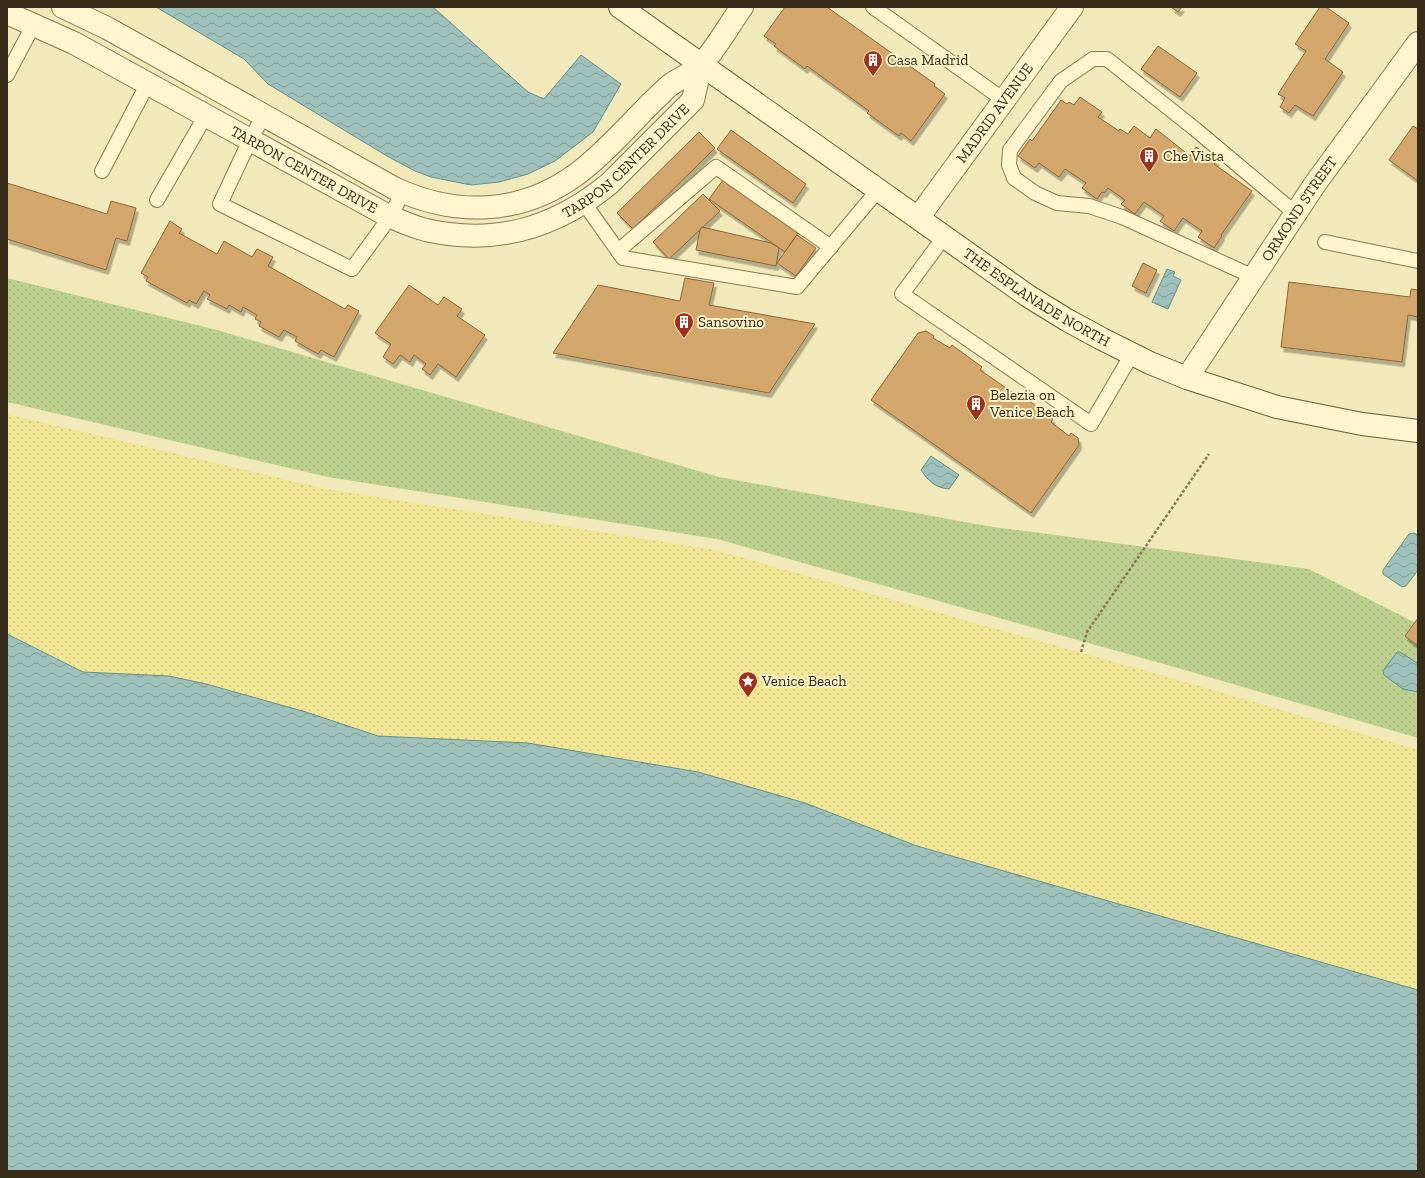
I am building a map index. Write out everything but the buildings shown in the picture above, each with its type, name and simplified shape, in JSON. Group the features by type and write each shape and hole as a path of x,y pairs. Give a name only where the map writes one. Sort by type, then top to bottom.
{"street":[{"name":"TARPON CENTER DRIVE","path":"63,7 107,28 403,192 425,201 445,206 504,206 530,200 558,186 577,174 594,160 668,86 701,65"},
{"name":"THE ESPLANADE NORTH","path":"620,7 1028,296 1067,320 1132,354 1187,378 1277,407 1362,424 1418,432"},
{"name":"MADRID AVENUE","path":"918,218 1072,7"},
{"path":"701,65 738,9"},
{"name":"TARPON CENTER DRIVE","path":"7,13 74,43 390,216 425,230 447,234 483,236 506,234 531,228 556,218 584,202 610,184 693,100 701,65"},
{"name":"ORMOND STREET","path":"1187,378 1315,184 1418,43"}],"lane":[{"path":"873,7 1004,100"},
{"path":"7,75 34,24"},
{"path":"1254,277 1122,217 1090,206 1057,203 1035,193 1014,178 1009,165 1010,150 1061,81 1093,59 1107,59 1195,129 1295,214"},
{"path":"102,171 148,84"},
{"path":"157,200 206,115"},
{"path":"264,115 250,140 220,204 352,269 390,216 403,192"},
{"path":"618,251 716,167 830,247"},
{"path":"584,202 622,258 797,287 878,190"},
{"path":"944,237 902,294 1091,424 1132,354"},
{"path":"1325,242 1418,261"}],"path":[{"path":"1081,652 1087,632 1209,454"}],"green space":[{"path":"7,278 217,330 719,477 987,526 1309,569 1418,624 1418,738 1178,668 717,539 328,477 7,402"}],"sand":[{"name":"Venice Beach","path":"7,414 326,489 715,550 1175,679 1418,750 1418,990 917,846 805,803 698,772 528,743 379,736 306,712 206,684 169,676 83,672 7,634"}],"water":[{"path":"156,7 433,7 528,92 544,99 581,55 621,84 593,132 555,161 528,174 499,182 471,185 431,177 415,171 387,156 268,84 244,59"},
{"path":"1167,269 1175,272 1173,276 1181,280 1168,309 1152,302"},
{"path":"931,456 959,475 949,489 940,487 933,483 921,470"},
{"path":"1414,533 1418,535 1418,570 1406,586 1402,587 1383,574 1383,570 1409,534"},
{"path":"7,634 83,672 169,676 206,684 306,712 378,736 528,743 698,772 805,803 917,846 1418,990 1418,1171 7,1171"},
{"path":"1397,652 1400,652 1418,663 1418,692 1403,689 1384,675 1383,671"}],"place":[{"name":"Casa Madrid","path":"873,77"},
{"name":"Che Vista","path":"1149,173"},
{"name":"Sansovino","path":"684,339"},
{"name":"Belezia on Venice Beach","path":"976,421"},
{"name":"Venice Beach","path":"748,698"}]}
